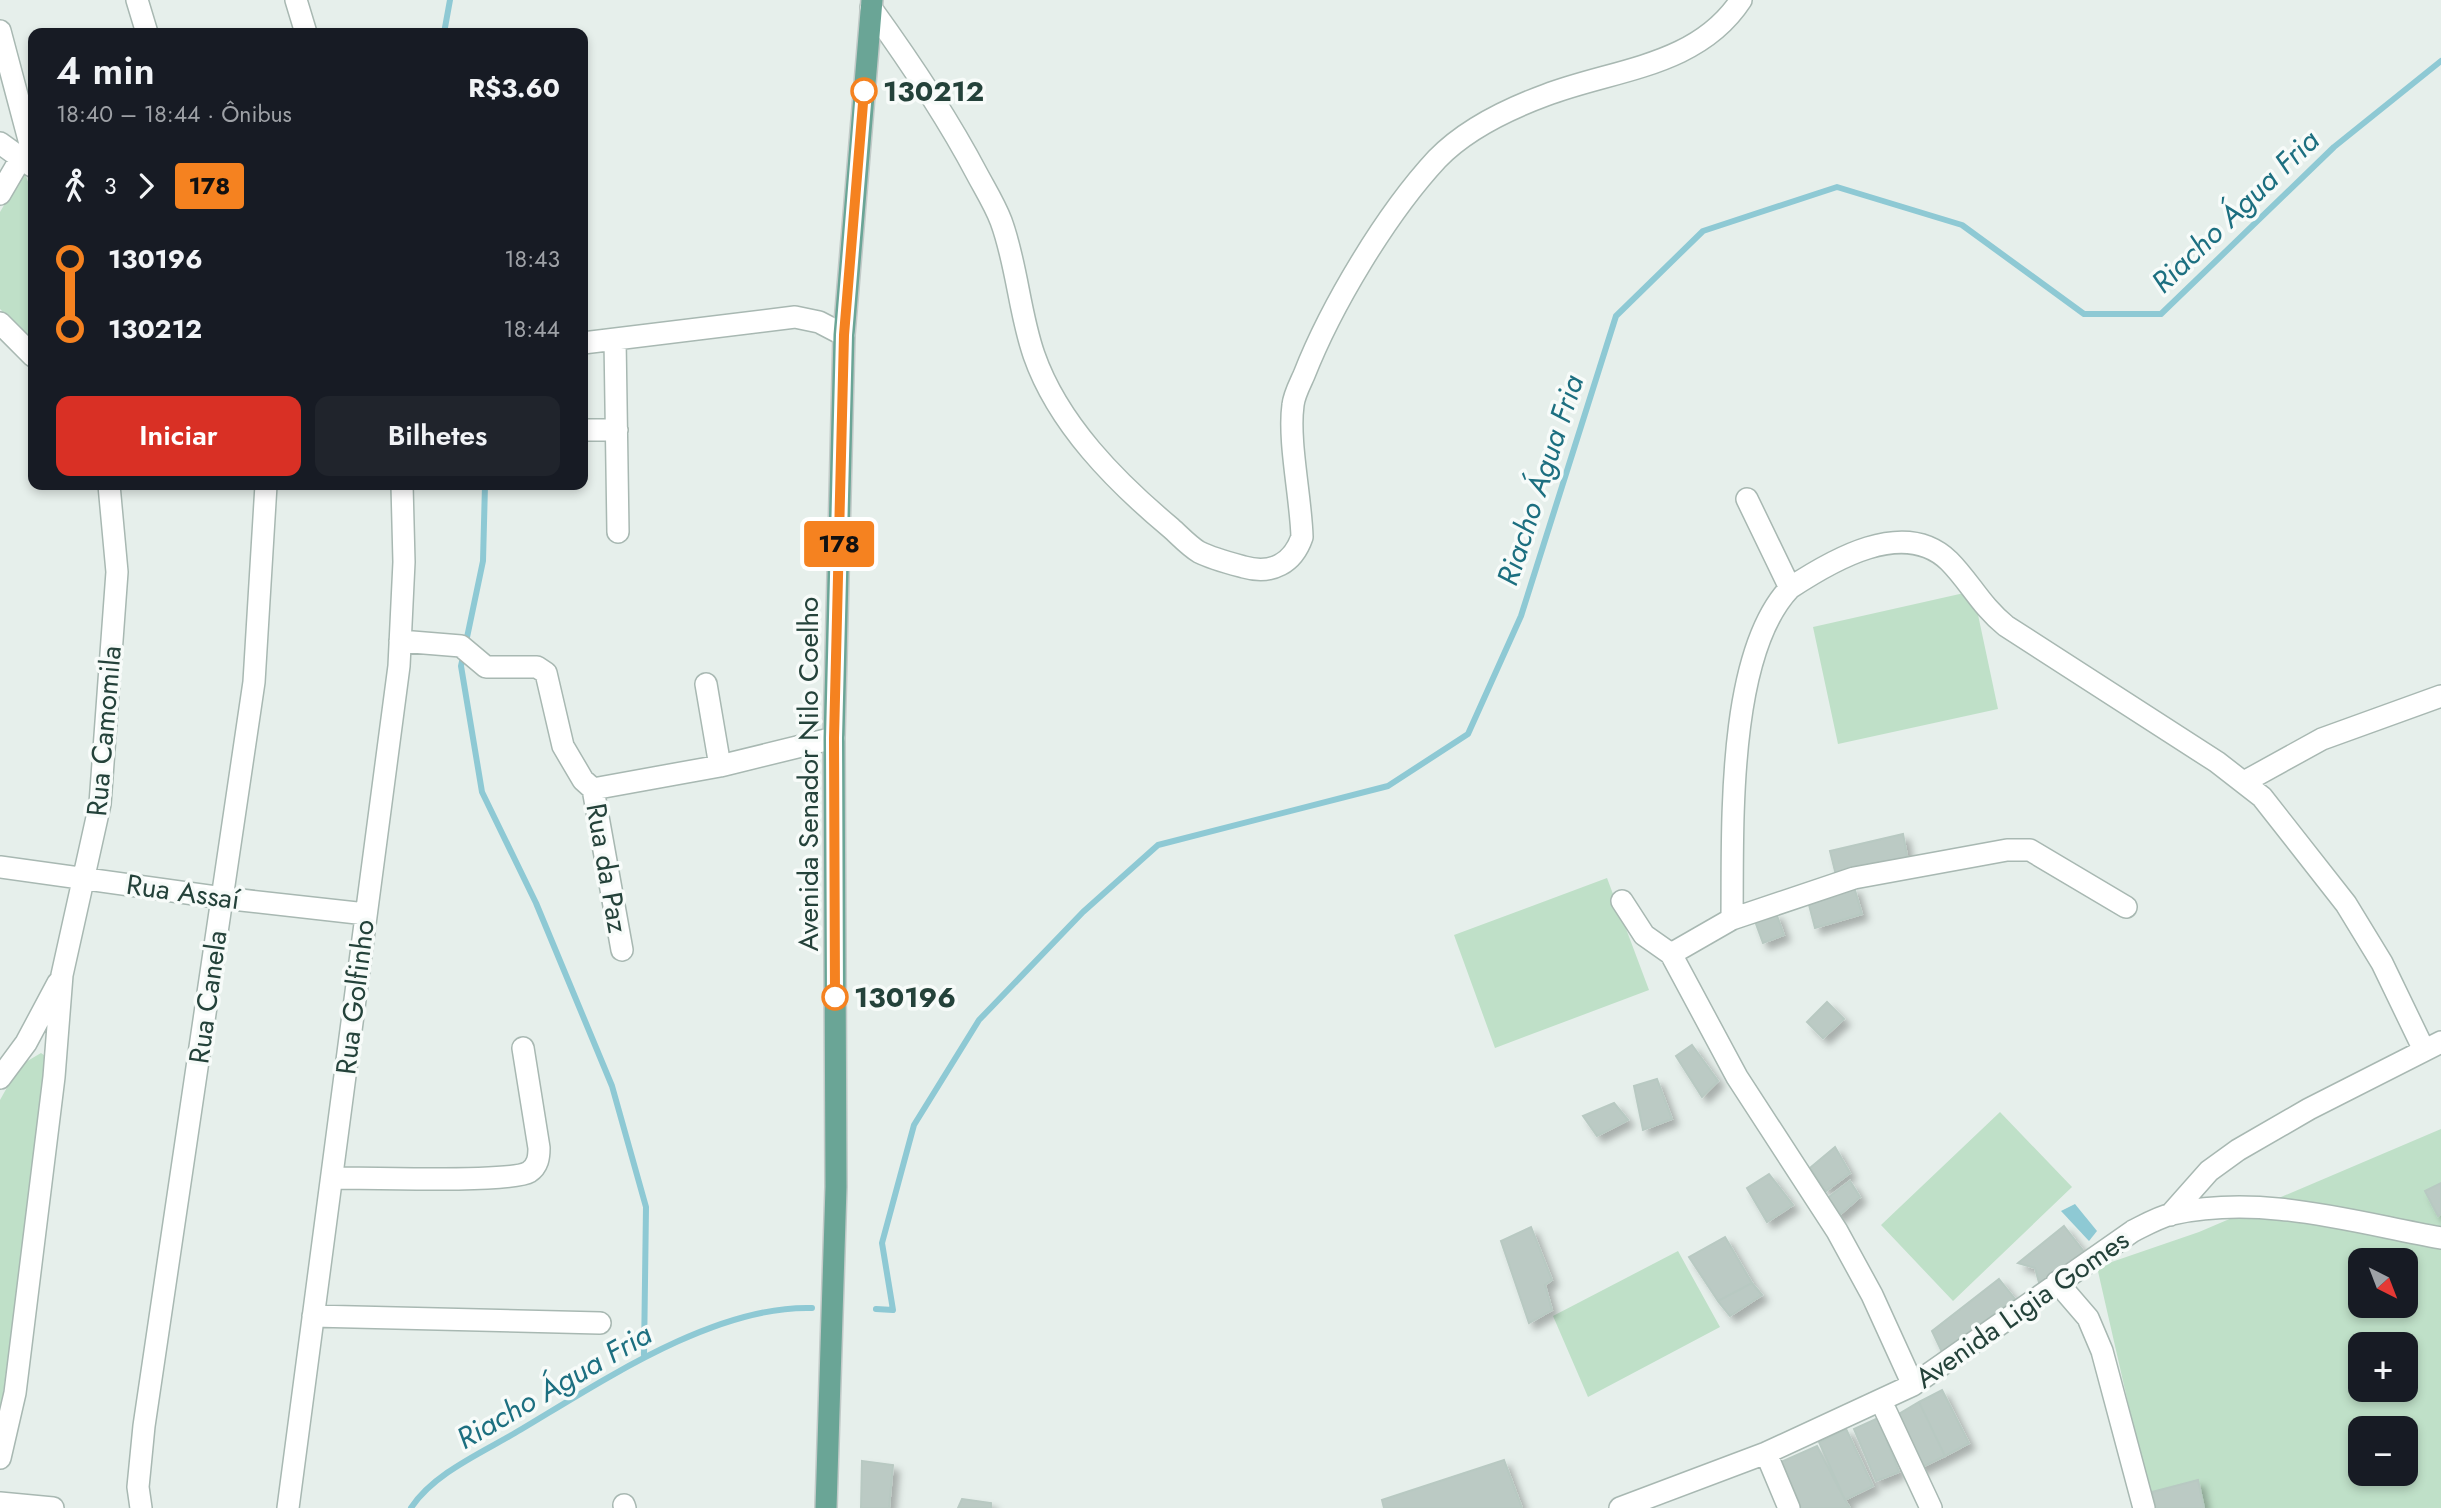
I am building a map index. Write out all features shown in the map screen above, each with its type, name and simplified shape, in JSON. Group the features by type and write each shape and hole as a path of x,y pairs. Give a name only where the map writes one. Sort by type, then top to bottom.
{"main road":[{"name":"Avenida Senador Nilo Coelho","path":"826,1508 836,1187 834,738 844,335 871,4"}],"street":[{"path":"137,0 145,28"},
{"path":"296,0 304,28"},
{"path":"871,4 940,108 1001,219 1018,277 1033,353 1046,385 1069,421 1140,500 1199,551 1252,569 1273,569 1290,560 1302,537 1293,404 1317,343 1388,224 1438,158 1492,118 1548,94 1666,60 1701,40 1732,14 1741,0"},
{"path":"0,31 28,156"},
{"path":"0,143 28,159"},
{"path":"0,194 28,161"},
{"path":"588,342 795,317 818,322 844,335"},
{"path":"0,323 28,351"},
{"path":"615,339 618,532"},
{"path":"588,430 617,430"},
{"name":"Rua Camomila","path":"0,1458 15,1393 54,1077 62,975 100,804 117,572 109,490"},
{"name":"Rua Canela","path":"141,1508 138,1487 144,1426 254,682 266,490"},
{"name":"Rua Golfinho","path":"288,1508 333,1178 400,641 404,562 402,490"},
{"path":"1747,499 1790,588"},
{"path":"1732,919 1736,773 1746,691 1757,642 1774,604 1790,588 1833,560 1910,542 1929,547 1948,560 1980,603 2006,626 2263,797 2346,904 2432,1046 2309,1108 2238,1150 2209,1171 2169,1215"},
{"path":"400,641 465,648 486,667 537,667 546,673 563,746 583,780 593,789"},
{"path":"706,684 720,766"},
{"path":"2244,782 2322,739 2441,696"},
{"name":"Rua da Paz","path":"622,950 593,789 720,766 834,738"},
{"path":"1671,954 1732,919 1854,878 2007,850 2030,850 2126,907"},
{"name":"Rua Assaí","path":"0,867 223,898 366,914"},
{"path":"1622,901 1644,935 1671,954 1737,1077 1836,1231 1872,1295 1913,1385"},
{"name":"Rua Camomila","path":"0,1078 26,1043 62,975"},
{"path":"333,1178 500,1177 529,1172 537,1162 539,1148 523,1048"},
{"name":"Avenida Ligia Gomes","path":"1620,1508 1766,1453 1913,1385 2133,1231 2169,1215 2225,1206 2281,1207 2441,1238"},
{"path":"2057,1282 2088,1318 2102,1351 2144,1508"},
{"path":"313,1317 600,1323"},
{"path":"1881,1401 1931,1508"},
{"path":"1766,1453 1789,1508"},
{"path":"0,1503 53,1508"}],"green space":[{"path":"24,171 28,182 28,337 0,309 0,212"},
{"path":"1973,591 1998,709 1838,744 1813,627"},
{"path":"1607,878 1649,990 1495,1048 1454,935"},
{"path":"41,1053 48,1058 0,1417 0,1100 19,1066"},
{"path":"2000,1112 2072,1187 1953,1301 1881,1225"},
{"path":"2441,1129 2441,1508 2152,1508 2097,1267 2199,1232"},
{"path":"1678,1251 1720,1327 1588,1397 1553,1316"}],"water":[{"path":"2075,1204 2097,1231 2089,1241 2061,1211"}],"building":[{"path":"1903,834 1908,861 1836,875 1830,851"},
{"path":"1854,887 1862,914 1815,928 1808,901"},
{"path":"1776,913 1784,935 1763,943 1755,921"},
{"path":"1827,1002 1844,1019 1823,1038 1807,1022"},
{"path":"1692,1045 1718,1081 1702,1097 1676,1056"},
{"path":"1657,1079 1672,1119 1643,1130 1634,1086"},
{"path":"1614,1103 1628,1120 1597,1136 1583,1116"},
{"path":"1835,1147 1850,1173 1826,1191 1810,1168"},
{"path":"1769,1174 1793,1205 1767,1222 1747,1188"},
{"path":"1850,1181 1860,1197 1837,1217 1825,1200"},
{"path":"2441,1183 2441,1214 2438,1216 2425,1191"},
{"path":"2064,1226 2085,1253 2040,1286 2035,1268 2018,1263"},
{"path":"1531,1227 1552,1280 1545,1285 1552,1310 1529,1323 1501,1241"},
{"path":"1725,1237 1752,1283 1718,1301 1689,1257"},
{"path":"1999,1279 2015,1299 1942,1352 1932,1331"},
{"path":"1752,1283 1762,1295 1730,1316 1718,1301"},
{"path":"1942,1390 1969,1443 1945,1456 1919,1402"},
{"path":"1919,1402 1945,1456 1918,1469 1894,1417"},
{"path":"1878,1418 1899,1472 1876,1481 1854,1429"},
{"path":"1846,1429 1873,1486 1845,1500 1819,1442"},
{"path":"1817,1446 1850,1508 1801,1508 1781,1462"},
{"path":"1504,1460 1522,1508 1384,1508 1382,1500"},
{"path":"862,1461 893,1465 889,1508 861,1508"},
{"path":"2198,1480 2204,1508 2156,1508 2152,1492"},
{"path":"962,1499 991,1503 991,1508 958,1508"}],"waterway":[{"path":"445,28 450,0"},
{"name":"Riacho Água Fria","path":"876,1309 893,1310 882,1243 914,1125 979,1020 1083,912 1158,845 1388,786 1468,734 1521,616 1616,316 1703,231 1837,187 1962,225 2084,314 2161,314 2334,147 2441,61"},
{"path":"485,490 483,561 461,666 482,792 536,903 612,1086 646,1207 644,1355"},
{"name":"Riacho Água Fria","path":"411,1508 432,1485 458,1465 657,1351 736,1319 774,1310 812,1308"}],"bus line":[{"name":"178","path":"835,997 834,738 844,335 864,91"}],"place":[{"name":"130212","path":"864,91"},
{"name":"130196","path":"835,997"}]}
